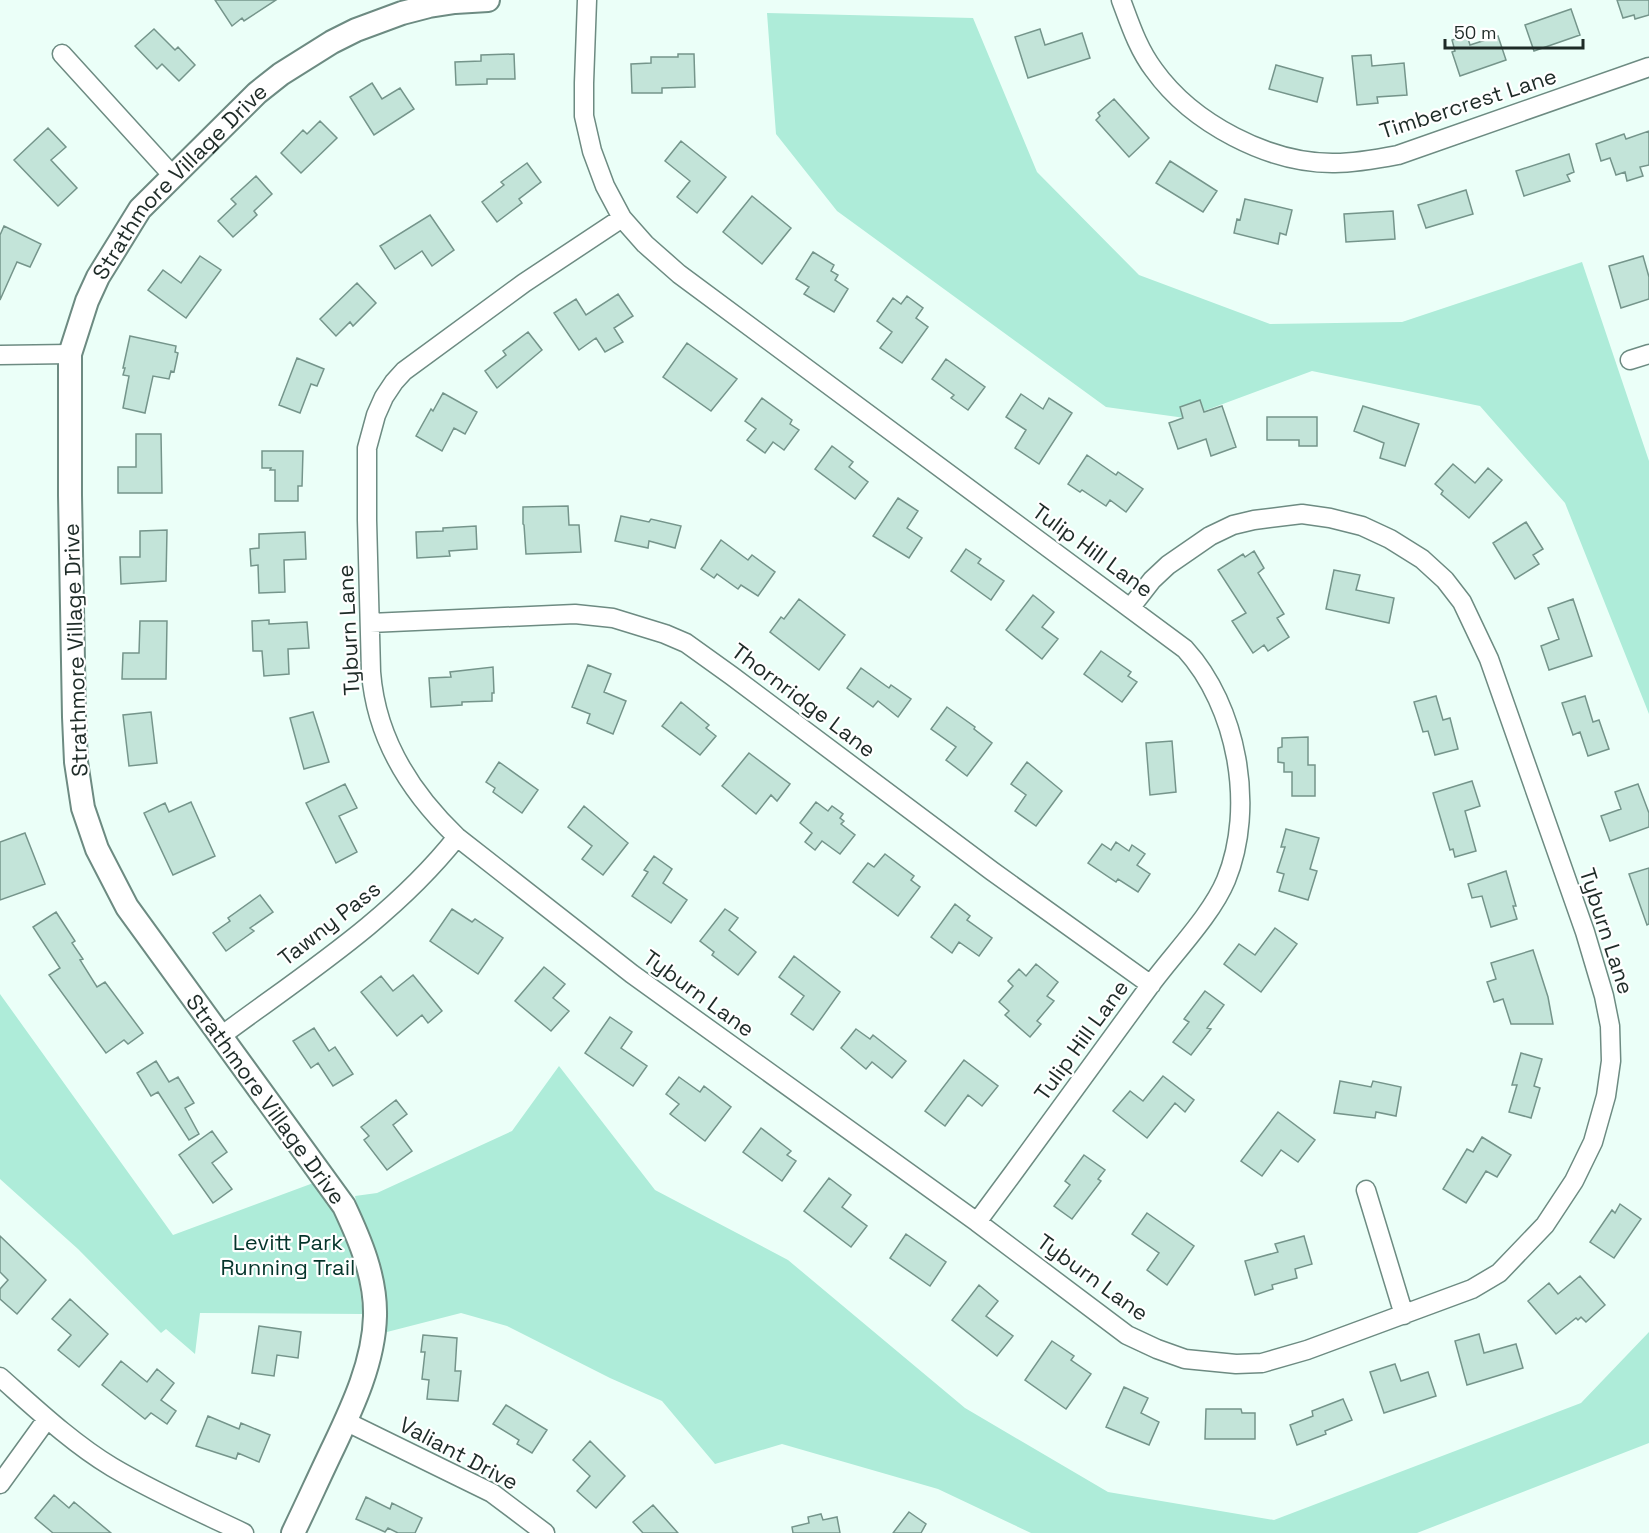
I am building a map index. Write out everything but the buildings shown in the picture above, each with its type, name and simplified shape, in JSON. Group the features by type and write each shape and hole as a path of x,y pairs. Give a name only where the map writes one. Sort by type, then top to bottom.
{"street":[{"name":"Strathmore Village Drive","path":"293,1533 347,1422 370,1350 375,1316 371,1280 358,1236 344,1206 127,907 97,849 83,808 76,762 74,717 70,354 87,301 110,256 140,209 257,93 281,74 356,30 402,13 455,2 488,0"},
{"name":"Tulip Hill Lane","path":"587,0 584,116 592,151 605,186 622,218 645,244 679,274 1185,649 1200,665 1208,679 1220,702 1233,738 1240,796 1238,831 1232,864 1212,908 1151,985 977,1222"},
{"name":"Timbercrest Lane","path":"1121,0 1142,52 1154,71 1199,116 1244,142 1286,157 1305,160 1333,163 1366,161 1398,155 1649,67"},
{"path":"62,54 172,176"},
{"name":"Tyburn Lane","path":"622,218 524,283 404,371 394,381 376,415 367,448 373,688 381,725 397,761 433,814 457,837 632,974 977,1222 1127,1335 1185,1359 1236,1364 1262,1363 1307,1350 1404,1315 1472,1289 1499,1273 1545,1225 1574,1181 1593,1142 1607,1088 1611,1060 1610,1026 1604,996 1585,932 1489,659 1462,602 1445,580 1422,559 1390,539 1362,526 1302,514 1277,516 1233,525 1210,537 1168,565 1152,580 1131,608"},
{"path":"0,355 70,354"},
{"path":"1630,360 1649,354"},
{"name":"Thornridge Lane","path":"370,623 575,614 613,618 665,634 686,644 732,676 992,871 1151,985"},
{"name":"Tawny Pass","path":"220,1036 373,923 409,892 437,863 457,837"},
{"path":"1366,1190 1404,1315"},
{"path":"0,1377 47,1419 110,1466 244,1533"},
{"path":"0,1484 47,1419"},
{"name":"Valiant Drive","path":"347,1422 492,1493 545,1533"}],"green space":[{"path":"767,13 973,18 1037,172 1139,275 1270,324 1402,322 1582,262 1649,461 1649,714 1565,503 1480,406 1312,371 1185,418 1106,407 837,211 776,134"},
{"name":"Levitt Park Running Trail","path":"0,994 173,1235 316,1182 355,1250 363,1314 200,1313 195,1354 166,1329 161,1333 78,1249 0,1179"},
{"path":"559,1066 655,1190 788,1260 965,1408 1108,1492 1274,1520 1581,1403 1649,1332 1649,1443 1417,1533 1031,1533 938,1489 782,1444 715,1464 662,1401 610,1378 507,1326 461,1313 383,1333 355,1196 377,1193 512,1131"}]}
